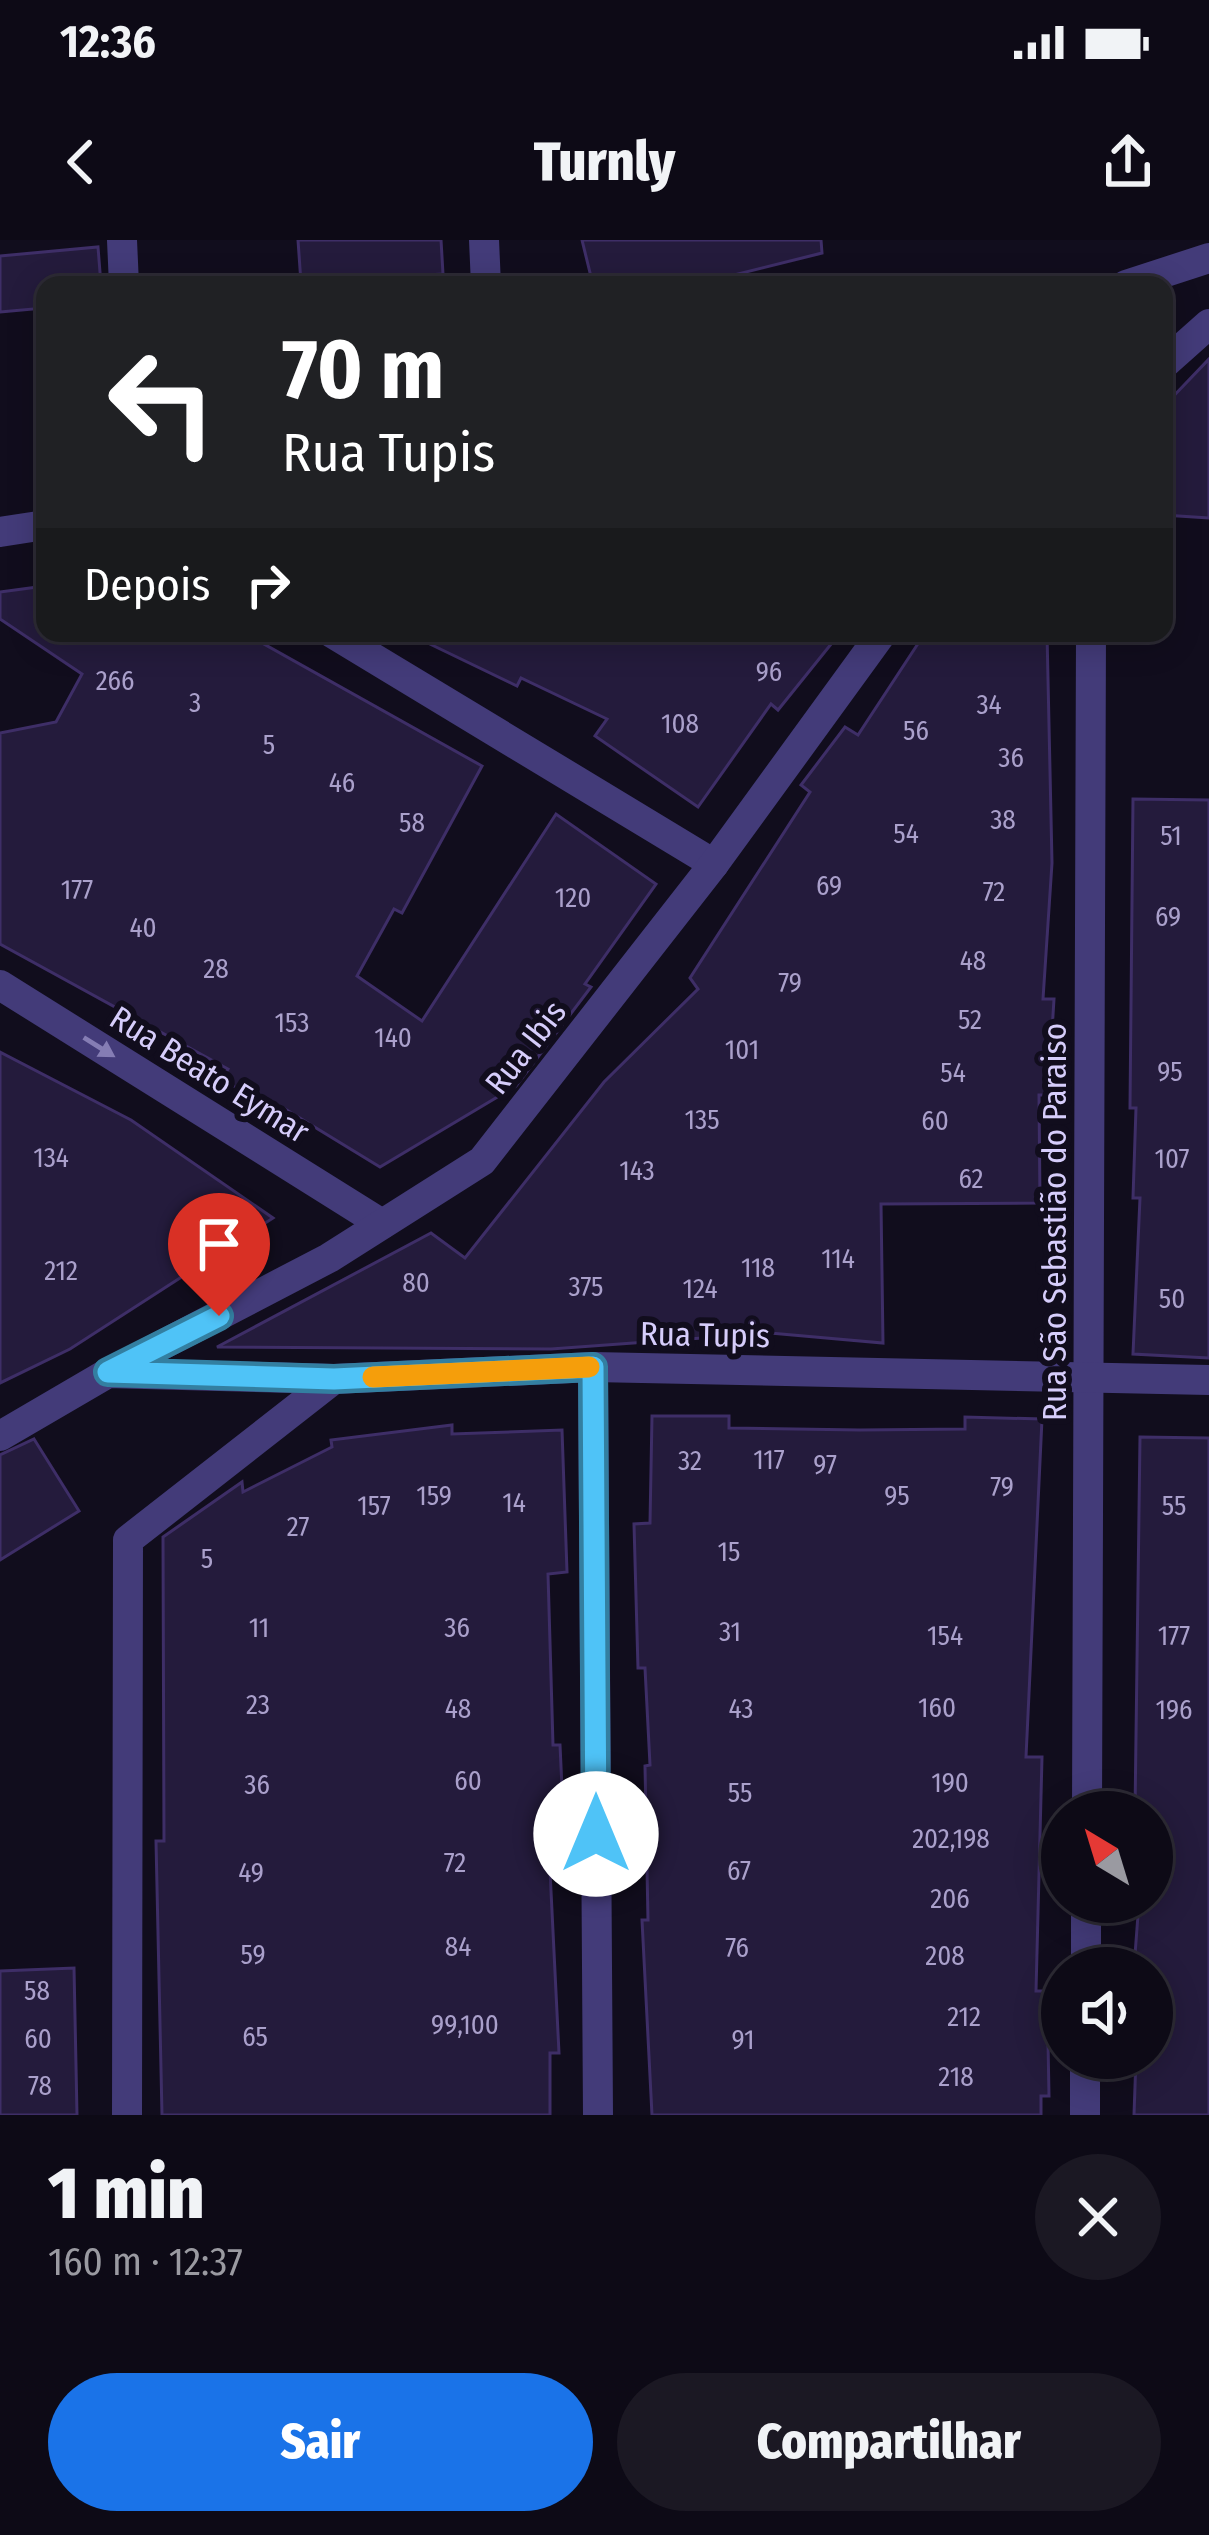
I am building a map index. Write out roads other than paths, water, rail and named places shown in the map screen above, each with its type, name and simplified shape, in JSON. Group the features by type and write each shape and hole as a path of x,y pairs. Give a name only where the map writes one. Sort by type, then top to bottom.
{"street":[{"path":"122,240 124,276"},
{"path":"484,240 486,276"},
{"path":"1151,276 1207,256"},
{"path":"1173,356 1209,324"},
{"path":"0,532 36,527"},
{"path":"347,642 714,864"},
{"name":"Rua Ibis","path":"108,1372 329,1258 482,1161 714,864 875,642"},
{"name":"Rua São Sebastião do Paraiso","path":"1087,1791 1091,642"},
{"name":"Rua Beato Eymar","path":"0,985 382,1224"},
{"path":"593,1367 598,2115"},
{"name":"Rua Tupis","path":"108,1372 334,1379 593,1367 1209,1380"},
{"path":"0,1436 108,1372"},
{"path":"127,2115 128,1540 334,1379"},
{"path":"1084,2115 1085,2079"}]}
